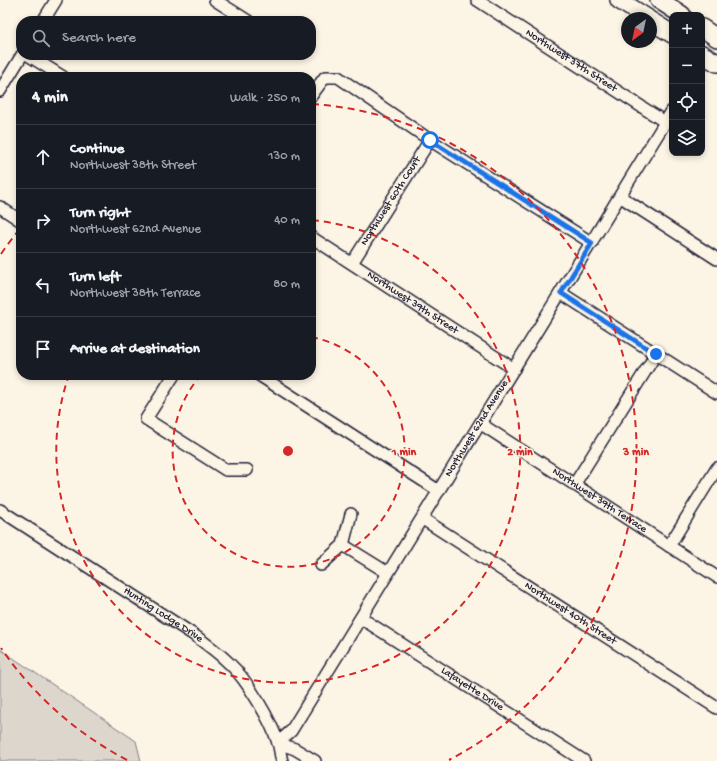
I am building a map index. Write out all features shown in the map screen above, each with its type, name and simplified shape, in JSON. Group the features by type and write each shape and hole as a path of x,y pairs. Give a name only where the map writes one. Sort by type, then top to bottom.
{"main road":[{"path":"619,0 638,12"},
{"path":"659,0 677,12"},
{"path":"657,25 669,32"},
{"path":"705,27 717,25"},
{"path":"705,29 717,38"}],"street":[{"path":"46,16 56,0"},
{"path":"215,0 240,16"},
{"name":"Northwest 37th Street","path":"477,0 665,122"},
{"path":"0,91 19,60"},
{"path":"36,60 55,72"},
{"path":"316,89 325,77 338,77 430,140 592,243"},
{"name":"Northwest 62nd Avenue","path":"278,742 291,731 423,519 669,116"},
{"name":"Northwest 60th Court","path":"352,263 430,140"},
{"path":"621,197 717,259"},
{"path":"0,207 16,218"},
{"name":"Northwest 39th Street","path":"316,240 514,369"},
{"path":"561,293 717,393"},
{"path":"574,485 656,354"},
{"path":"171,380 146,419 226,470 247,470"},
{"path":"267,380 439,491"},
{"name":"Northwest 39th Terrace","path":"481,424 717,577"},
{"path":"669,546 717,468"},
{"name":"Hunting Lodge Drive","path":"0,510 211,647 230,664 247,685 265,714 278,742 282,761"},
{"path":"321,565 343,544 351,514"},
{"name":"Northwest 40th Street","path":"423,519 717,708"},
{"path":"343,544 388,573"},
{"name":"Lafayette Drive","path":"361,618 584,761"},
{"path":"278,742 295,749 315,761"}],"shaded area":[{"path":"0,649 136,741 141,761 0,761"}],"route":[{"path":"430,140 592,243 561,293 656,354"}]}
